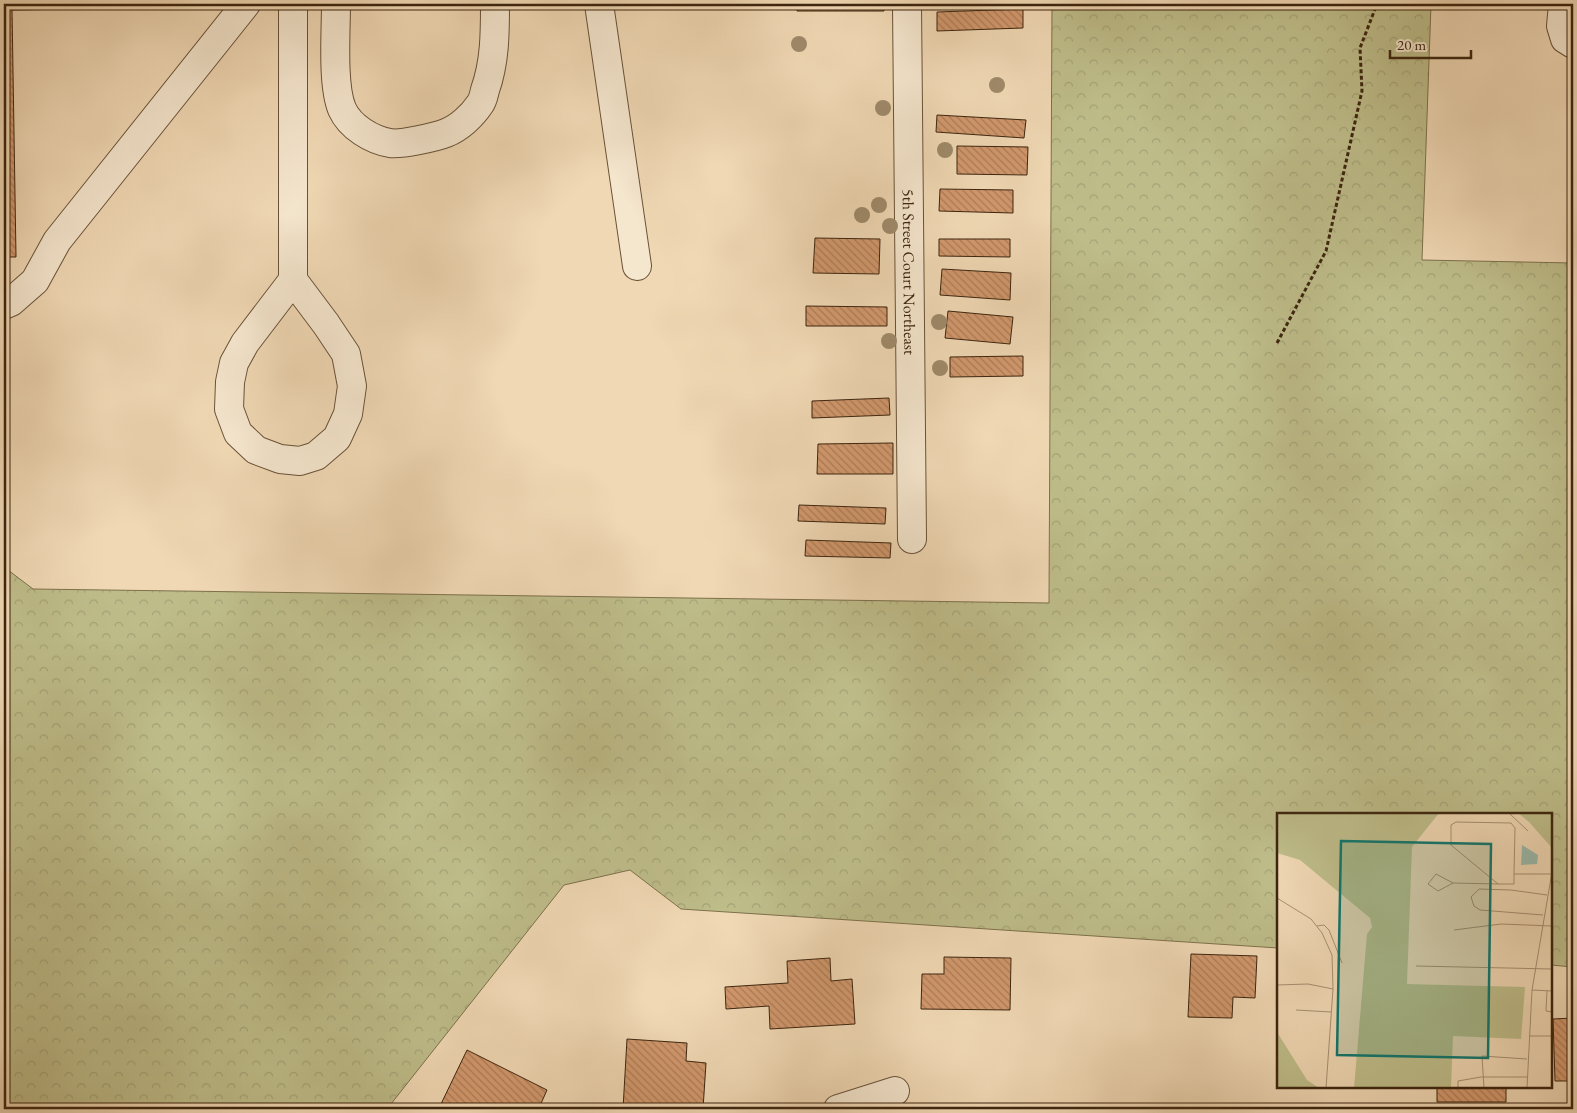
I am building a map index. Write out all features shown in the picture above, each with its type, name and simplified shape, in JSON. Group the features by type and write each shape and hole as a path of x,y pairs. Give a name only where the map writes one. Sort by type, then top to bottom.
{"street":[{"path":"4,305 11,302 35,281 57,241 246,4"},
{"path":"293,4 293,280 246,343 234,363 230,382 229,409 238,433 256,450 280,460 300,461 316,456 338,438 348,414 352,386 346,354 293,280"},
{"path":"336,4 337,85 343,110 354,125 368,136 392,144 425,139 446,133 461,124 481,103 490,75 495,4"},
{"path":"599,4 637,266"},
{"name":"5th Street Court Northeast","path":"907,4 912,540"},
{"path":"1563,4 1561,26 1565,39 1573,44"},
{"path":"838,1109 895,1091"}],"path":[{"path":"1278,343 1326,251 1362,90 1360,48 1376,4"}],"green space":[{"path":"1052,4 1431,4 1422,260 1573,263 1573,967 1552,965 1552,813 1277,813 1277,948 681,909 630,870 564,885 387,1109 4,1109 4,567 33,589 1049,603"}],"building":[{"path":"4,4 146,4 146,8 12,10 16,257 4,257"},
{"path":"797,4 884,4 884,11 797,11"},
{"path":"1023,9 1023,28 937,31 937,12"},
{"path":"937,115 1026,120 1024,138 936,132"},
{"path":"957,146 1028,147 1027,175 957,174"},
{"path":"940,189 1013,190 1013,213 939,211"},
{"path":"815,238 880,239 879,274 813,273"},
{"path":"939,239 1010,239 1010,257 939,256"},
{"path":"942,269 1011,273 1010,300 940,295"},
{"path":"806,306 887,307 887,326 806,326"},
{"path":"948,311 1013,317 1010,344 945,338"},
{"path":"1023,356 1023,376 950,377 950,357"},
{"path":"889,398 890,415 812,418 812,401"},
{"path":"893,443 893,474 817,474 818,444"},
{"path":"799,505 886,508 885,524 798,521"},
{"path":"806,540 891,543 890,558 805,556"},
{"path":"1191,954 1257,956 1255,998 1233,997 1232,1018 1188,1017"},
{"path":"944,957 1011,958 1010,1010 921,1009 922,974 944,974"},
{"path":"830,958 831,981 852,979 855,1024 770,1029 769,1006 726,1009 725,987 788,983 787,961"},
{"path":"1573,1018 1573,1081 1555,1081 1553,1019"},
{"path":"627,1039 687,1043 686,1061 706,1063 703,1109 623,1109"},
{"path":"467,1050 547,1090 539,1108 542,1109 452,1109 441,1104"},
{"path":"1437,1088 1506,1088 1506,1102 1437,1102"}]}
